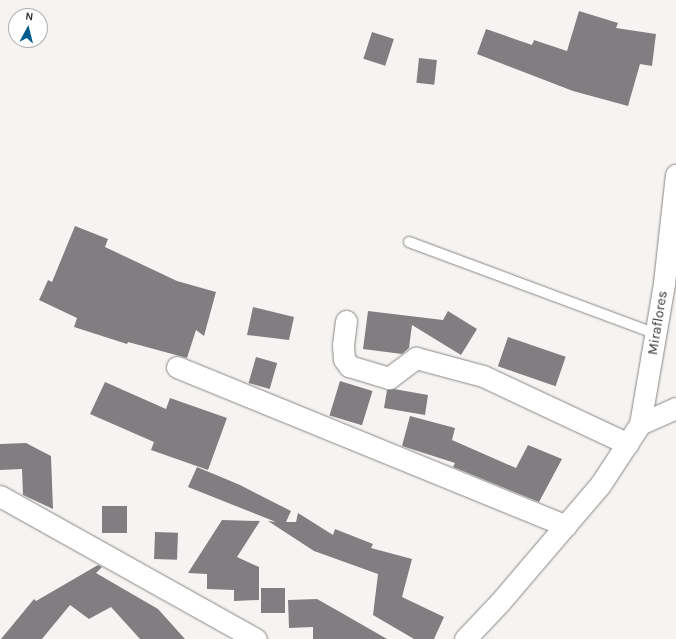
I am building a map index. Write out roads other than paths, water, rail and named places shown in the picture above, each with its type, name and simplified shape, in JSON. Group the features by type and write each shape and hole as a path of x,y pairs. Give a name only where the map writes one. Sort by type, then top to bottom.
{"street":[{"name":"Miraflores","path":"640,424 657,334 676,174"},
{"path":"346,321 343,345 344,359 349,366 389,378 416,358 483,376 628,444"},
{"path":"177,367 566,526"},
{"path":"465,639 566,526 600,485 640,424 676,408"},
{"path":"0,496 256,639"}],"lane":[{"path":"409,242 657,334"}]}
